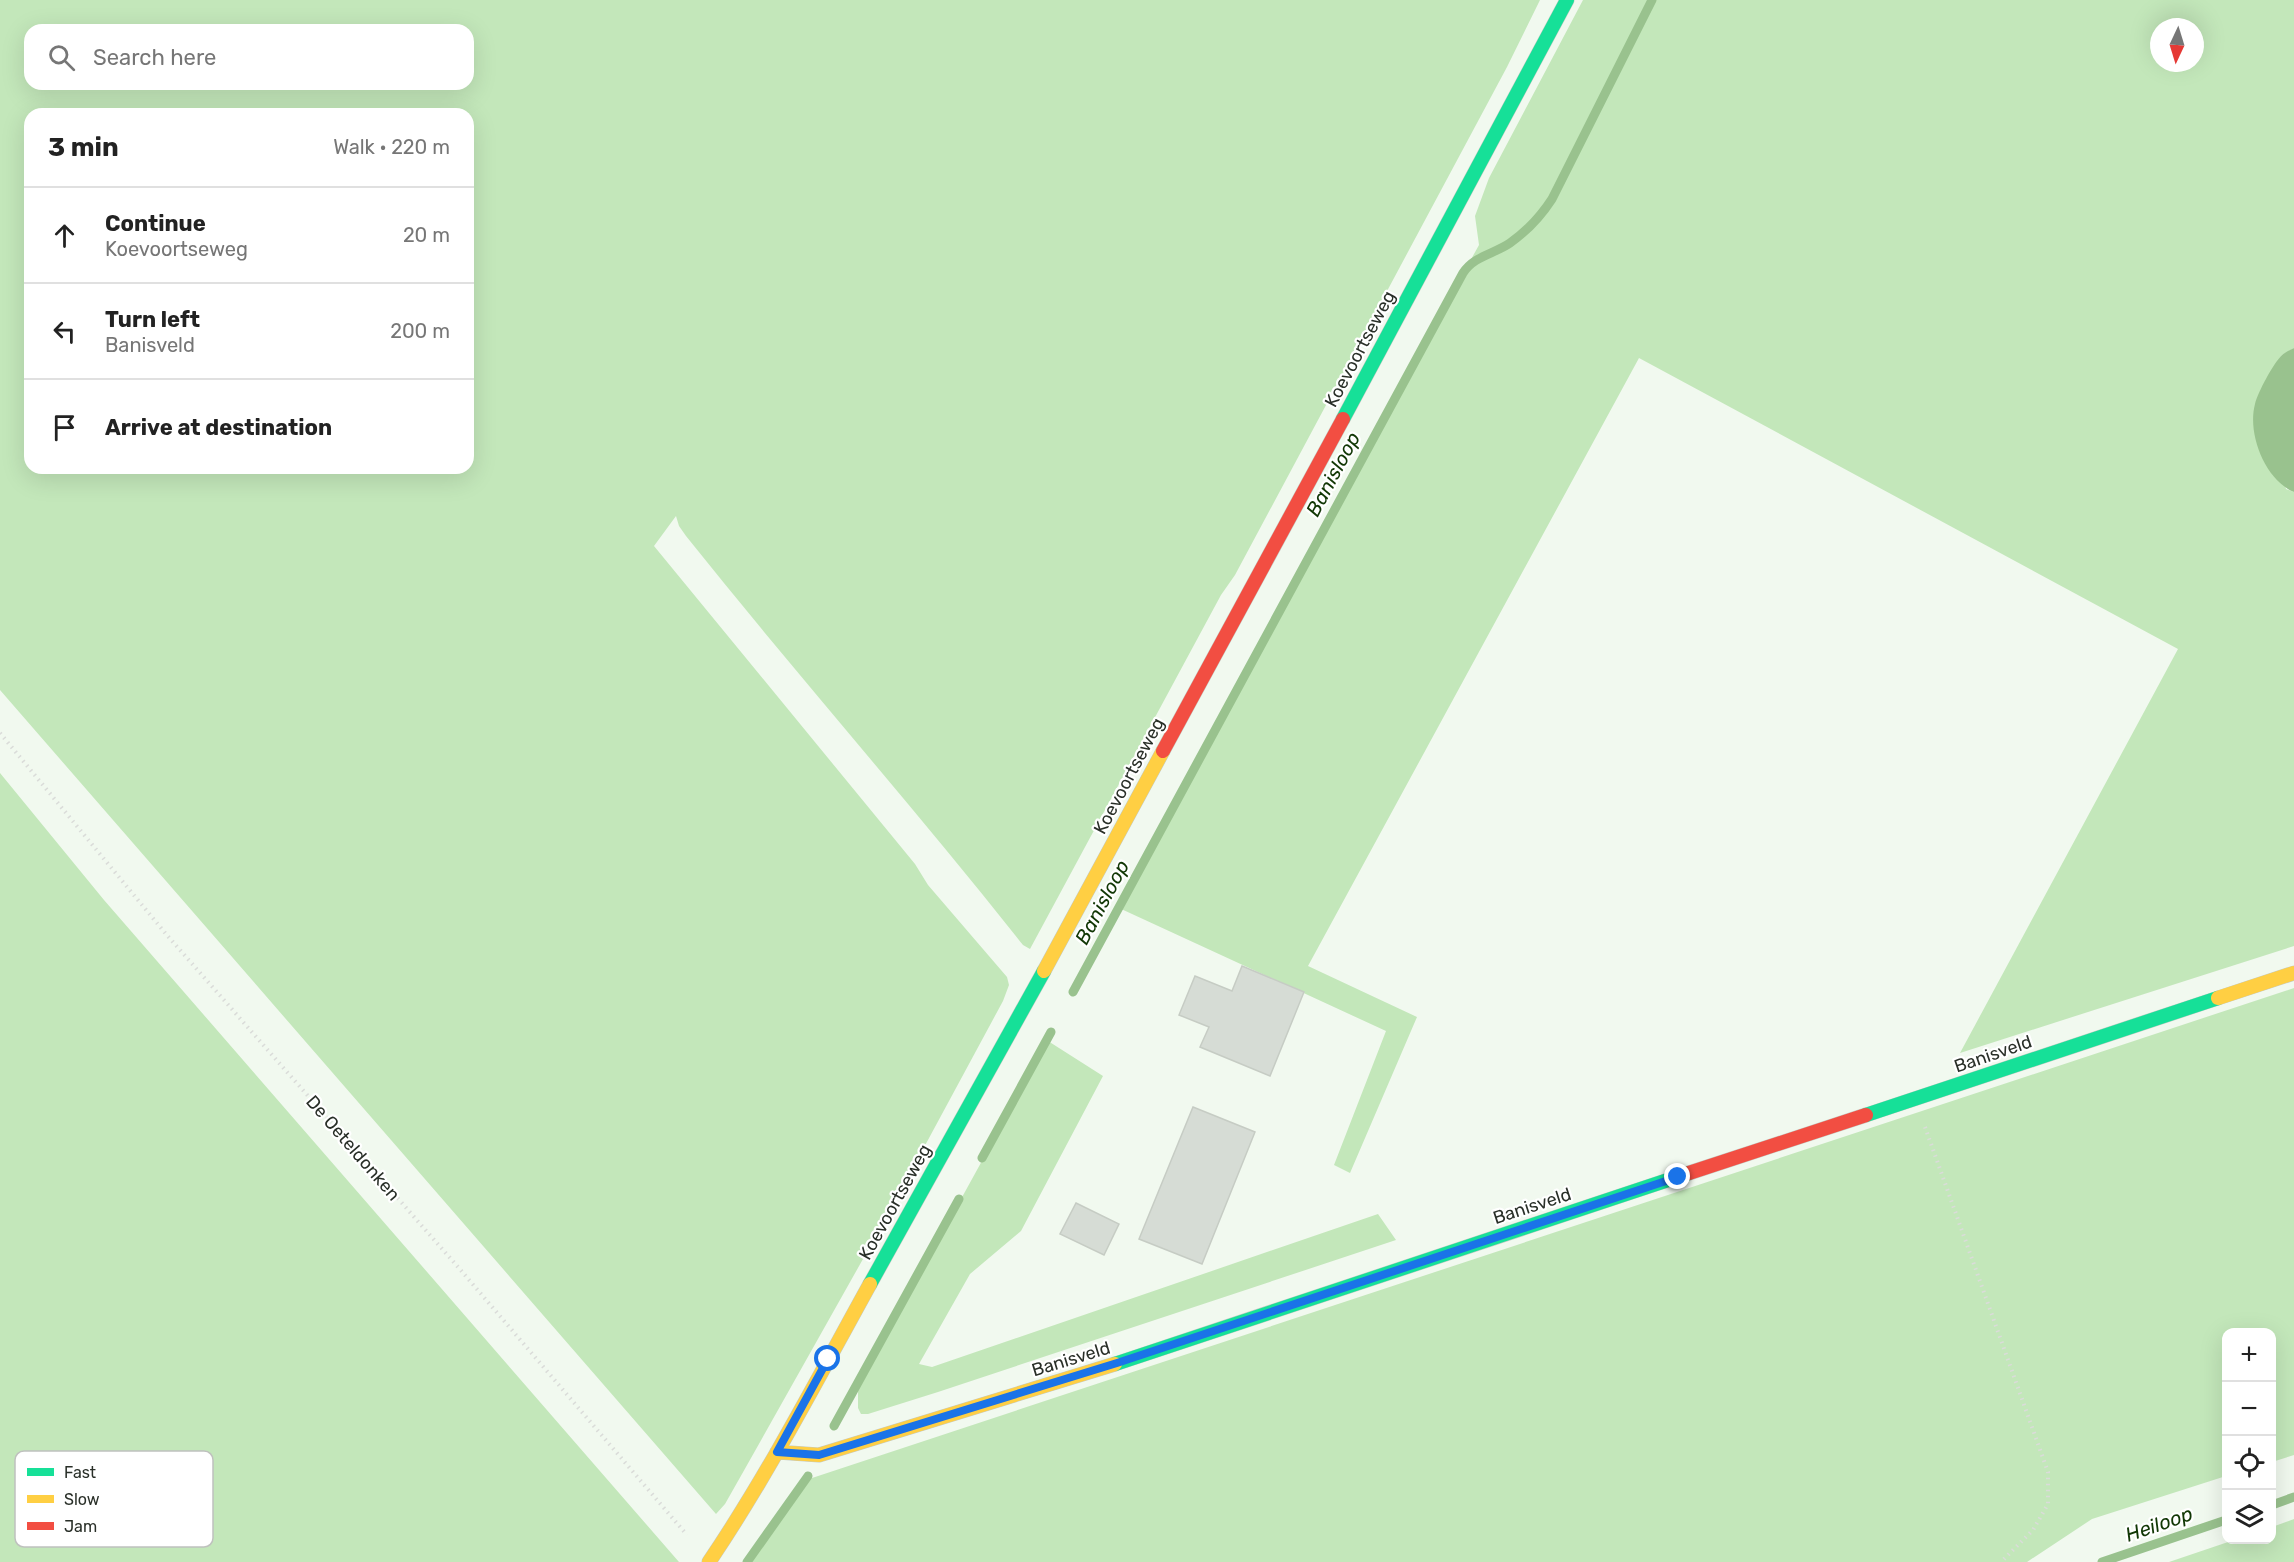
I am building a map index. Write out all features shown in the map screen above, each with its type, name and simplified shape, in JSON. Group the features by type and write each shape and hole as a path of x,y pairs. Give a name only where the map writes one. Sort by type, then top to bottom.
{"street":[{"name":"Koevoortseweg","path":"709,1562 738,1519 777,1452 1033,991 1433,253 1567,0"},
{"name":"Banisveld","path":"777,1452 819,1455 1117,1363 2294,973"}],"path":[{"name":"De Oeteldonken","path":"0,733 165,934 458,1267 689,1537"},
{"path":"1915,1099 2048,1472 2048,1504 2032,1530 2001,1562"}],"shaded area":[{"path":"0,0 1540,0 1507,67 1235,575 1221,595 1030,949 1023,945 686,536 676,516 654,546 915,864 928,885 1007,977 1009,985 1003,1001 881,1227 725,1504 716,1514 0,690"},
{"path":"1583,0 2294,0 2294,348 2282,355 2264,384 2286,489 2294,492 2294,946 1960,1053 2178,649 1639,358 1308,966 1417,1017 1350,1173 1334,1165 1386,1031 1119,908 1479,245 1475,216 1489,178"},
{"path":"2294,348 2294,492 2284,486 2267,467 2256,442 2253,416 2255,404 2270,371 2282,355"},
{"path":"0,773 104,900 679,1562 0,1562"},
{"path":"2294,988 2294,1455 2276,1461 2276,1328 2222,1328 2222,1477 2092,1519 2027,1562 749,1562 809,1479"},
{"path":"1048,1041 1103,1076 1021,1231 970,1274 919,1364 932,1367 1378,1214 1396,1240 938,1392 868,1414 861,1414 858,1408 858,1390"},
{"path":"2294,1519 2294,1562 2169,1562 2222,1544 2276,1544 2276,1526"}],"building":[{"path":"1242,966 1304,992 1270,1076 1200,1047 1209,1027 1179,1015 1195,976 1232,991"},
{"path":"1193,1107 1255,1132 1202,1264 1139,1239"},
{"path":"1076,1203 1119,1224 1104,1255 1060,1234"}],"waterway":[{"name":"Banisloop","path":"1073,992 1463,273 1478,259 1504,247 1516,238 1548,205 1652,0"},
{"name":"Banisloop","path":"982,1158 1051,1032"},
{"name":"Banisloop","path":"834,1426 959,1199"},
{"name":"Banisloop","path":"747,1562 808,1476"},
{"name":"Heiloop","path":"2276,1504 2294,1497"},
{"name":"Heiloop","path":"2102,1562 2222,1521"}],"traffic: fast":[{"path":"1343,419 1567,0"},
{"path":"870,1284 1044,971"},
{"path":"1866,1115 2218,998"},
{"path":"1115,1364 1689,1173"}],"traffic: slow":[{"path":"1044,971 1163,751"},
{"path":"2218,998 2294,973"},
{"path":"709,1562 773,1460 870,1284"},
{"path":"777,1452 819,1455 1115,1364"}],"traffic: jam":[{"path":"1163,751 1343,419"},
{"path":"1689,1173 1866,1115"}],"route":[{"path":"828,1359 777,1452 819,1455 1117,1363 1678,1177"}]}
